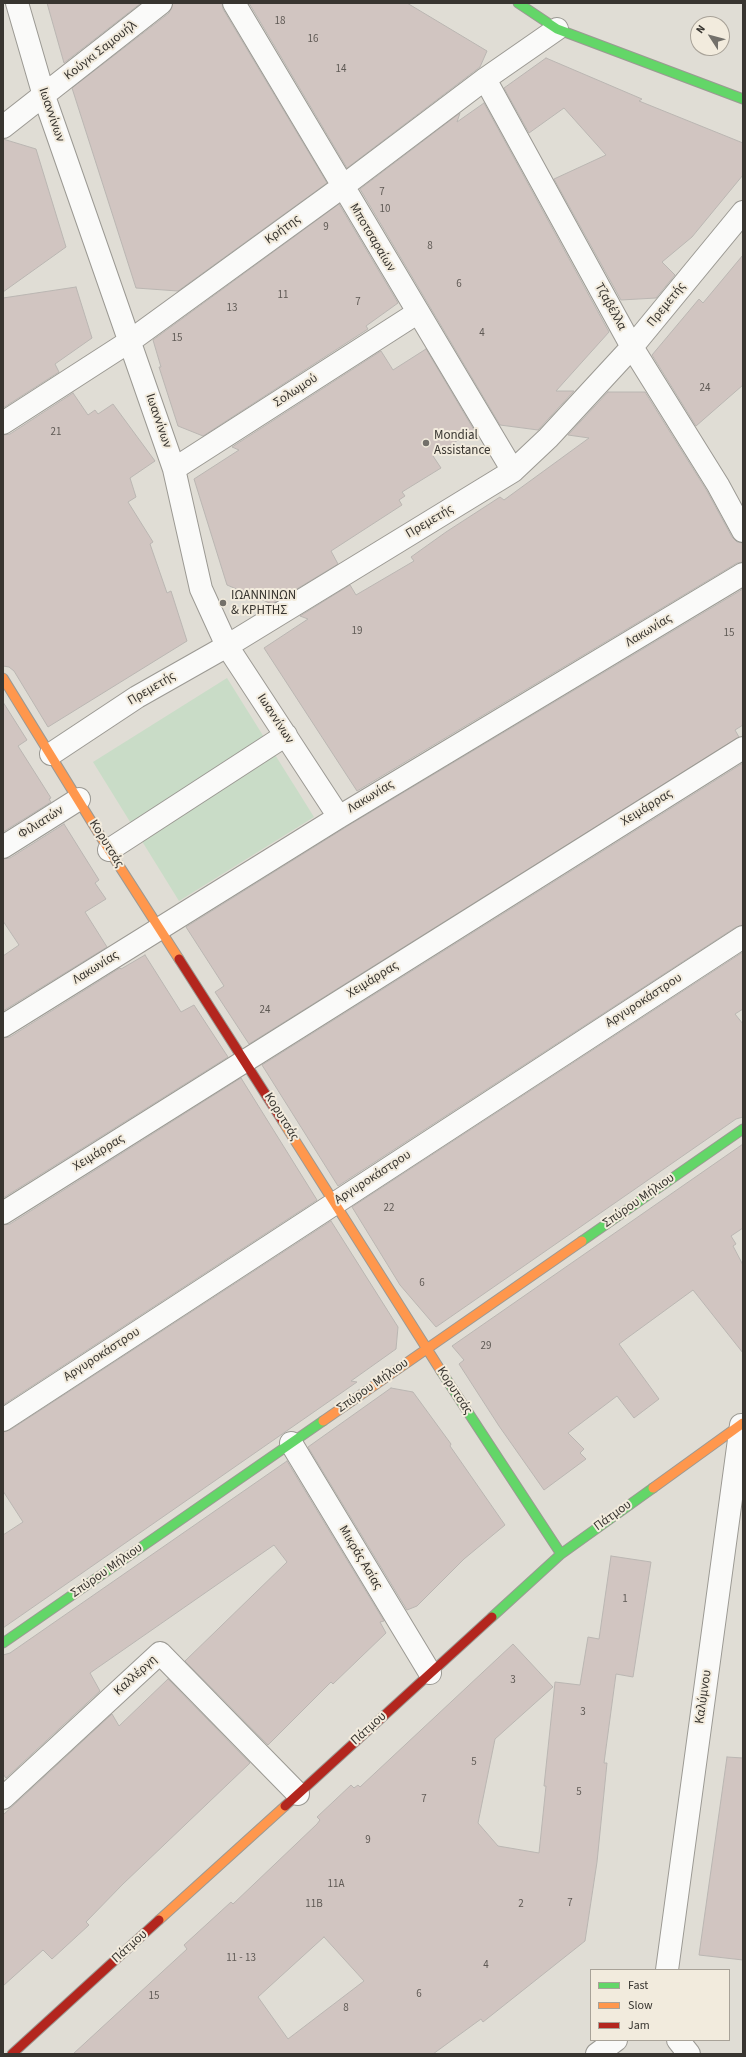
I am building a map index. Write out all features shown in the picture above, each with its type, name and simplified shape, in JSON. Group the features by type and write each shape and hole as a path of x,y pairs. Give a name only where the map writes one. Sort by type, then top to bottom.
{"street":[{"name":"Ιωαννίνων","path":"17,3 44,96 174,469 201,589 227,646 339,817"},
{"name":"Κούγκι Σαμουήλ","path":"3,127 161,3"},
{"name":"Μποτσαραίων","path":"234,3 417,313 513,471"},
{"path":"518,3 557,29 743,99"},
{"name":"Κρήτης","path":"3,423 130,341 342,187 485,79 557,29"},
{"name":"Τζαβέλλα","path":"485,79 632,347 718,484 743,532"},
{"name":"Πρεμετής","path":"51,754 137,697 227,646 513,471 548,438 632,347 743,212"},
{"name":"Σολωμού","path":"174,469 417,313"},
{"name":"Λακωνίας","path":"3,1026 339,817 743,574"},
{"name":"Κορυτσάς","path":"3,678 109,850 245,1061 426,1349 561,1554"},
{"path":"109,850 286,735"},
{"name":"Χειμάρρας","path":"3,1212 743,748"},
{"name":"Φιλιατών","path":"3,847 78,799"},
{"name":"Αργυροκάστρου","path":"3,1420 743,937"},
{"name":"Σπύρου Μήλιου","path":"3,1643 743,1129"},
{"name":"Πάτμου","path":"12,2054 561,1554 742,1424"},
{"name":"Καλύμνου","path":"667,1969 742,1424"},
{"name":"Μικράς Ασίας","path":"291,1443 430,1673"},
{"name":"Καλλέργη","path":"3,1798 160,1653 298,1794"},
{"path":"597,2054 615,2041"},
{"path":"679,2041 689,2054"}],"green space":[{"path":"227,678 314,817 179,901 93,762"}],"building":[{"path":"47,3 141,3 64,63"},
{"path":"173,3 222,3 223,9 327,183 178,291 136,288 72,88 169,13"},
{"path":"249,3 407,3 487,51 480,67 347,168"},
{"path":"546,58 642,99 639,101 743,143 743,175 692,237 662,262 675,275 656,298 621,300 554,179 606,155 564,108 529,133 504,88"},
{"path":"484,103 609,332 556,391 574,391 538,430 500,425 360,189 460,113 457,122"},
{"path":"3,139 36,149 66,247 3,292"},
{"path":"339,204 398,303 366,326 368,329 203,436 178,426 159,367 161,367 153,340"},
{"path":"743,255 743,385 696,426 652,355 699,299 703,303"},
{"path":"76,287 92,338 55,364 59,372 3,408 3,298"},
{"path":"426,349 474,430 433,456 441,468 402,492 405,496 399,500 402,505 331,551 338,564 272,604 227,585 194,479 239,450 232,447 381,351 393,370"},
{"path":"608,392 645,392 707,491 732,537 737,542 743,543 743,562 737,563 357,791 264,648 308,619 300,616 350,585 356,595 414,561 411,557 446,532 500,497 504,500 589,438 568,435"},
{"path":"73,393 88,415 95,410 98,414 113,404 155,461 130,478 136,497 128,502 153,542 150,544 167,593 171,591 187,641 48,727 14,671 9,667 3,666 3,435 10,434"},
{"path":"743,589 743,725 735,730 739,737 249,1044 215,992 224,986 186,927 351,824"},
{"path":"3,702 27,740 18,746 51,798 49,799 51,802 3,832"},
{"path":"743,763 743,925 736,927 338,1186 262,1065"},
{"path":"64,824 99,880 95,883 106,899 85,912 107,947 3,1011 3,956 19,945 3,921 3,859 10,858"},
{"path":"743,952 743,1009 735,1014 743,1024 743,1117 736,1119 436,1327 400,1285 352,1207"},
{"path":"145,955 181,1012 194,1005 228,1057 3,1198 3,1038 10,1037 120,968 121,969"},
{"path":"241,1078 317,1200 3,1405 3,1225 10,1224"},
{"path":"743,1144 743,1228 731,1236 736,1244 733,1246 743,1265 743,1353 693,1290 619,1344 659,1399 634,1418 617,1396 568,1433 584,1449 580,1453 586,1459 544,1490 499,1426 459,1364 464,1360 452,1346"},
{"path":"331,1221 398,1327 396,1349 351,1381 357,1382 3,1628 3,1535 23,1522 3,1491 3,1432 10,1430"},
{"path":"391,1388 413,1392 451,1444 450,1446 505,1525 464,1559 417,1606 407,1610 308,1447"},
{"path":"287,1461 384,1621 380,1622 386,1633 333,1684 331,1682 268,1745 185,1661 287,1562 274,1545 90,1673 100,1691 6,1778 3,1774 3,1655 10,1653"},
{"path":"611,1556 651,1562 633,1677 616,1674 604,1763 607,1763 597,1862 585,1941 483,2022 481,2019 433,2054 73,2054 187,1949 184,1945 231,1902 233,1904 317,1824 320,1820 317,1817 351,1785 354,1788 358,1785 360,1787 513,1644 553,1687 495,1739 478,1823 498,1846 539,1853 546,1786 544,1786 555,1682 580,1685 588,1637 599,1639","holes":["324,1937 364,1981 288,2039 258,1997"]},
{"path":"168,1679 250,1763 123,1884 86,1922 89,1925 52,1959 43,1950 3,1986 3,1815 112,1714 119,1726"},
{"path":"727,1757 743,1758 743,1960 699,1955"}],"traffic: fast":[{"path":"518,3 557,29 743,99"},
{"path":"582,1241 743,1129"},
{"path":"441,1371 561,1554"},
{"path":"3,1643 323,1421"},
{"path":"492,1617 561,1554 653,1488"}],"traffic: slow":[{"path":"3,678 109,850 179,959"},
{"path":"282,1120 441,1371"},
{"path":"323,1421 582,1241"},
{"path":"653,1488 743,1423"},
{"path":"159,1920 285,1806"}],"traffic: jam":[{"path":"179,959 282,1120"},
{"path":"285,1806 492,1617"},
{"path":"12,2054 159,1920"}],"place":[{"name":"Mondial Assistance","path":"426,443"},
{"name":"ΙΩΑΝΝΙΝΩΝ & ΚΡΗΤΗΣ","path":"223,603"}]}
